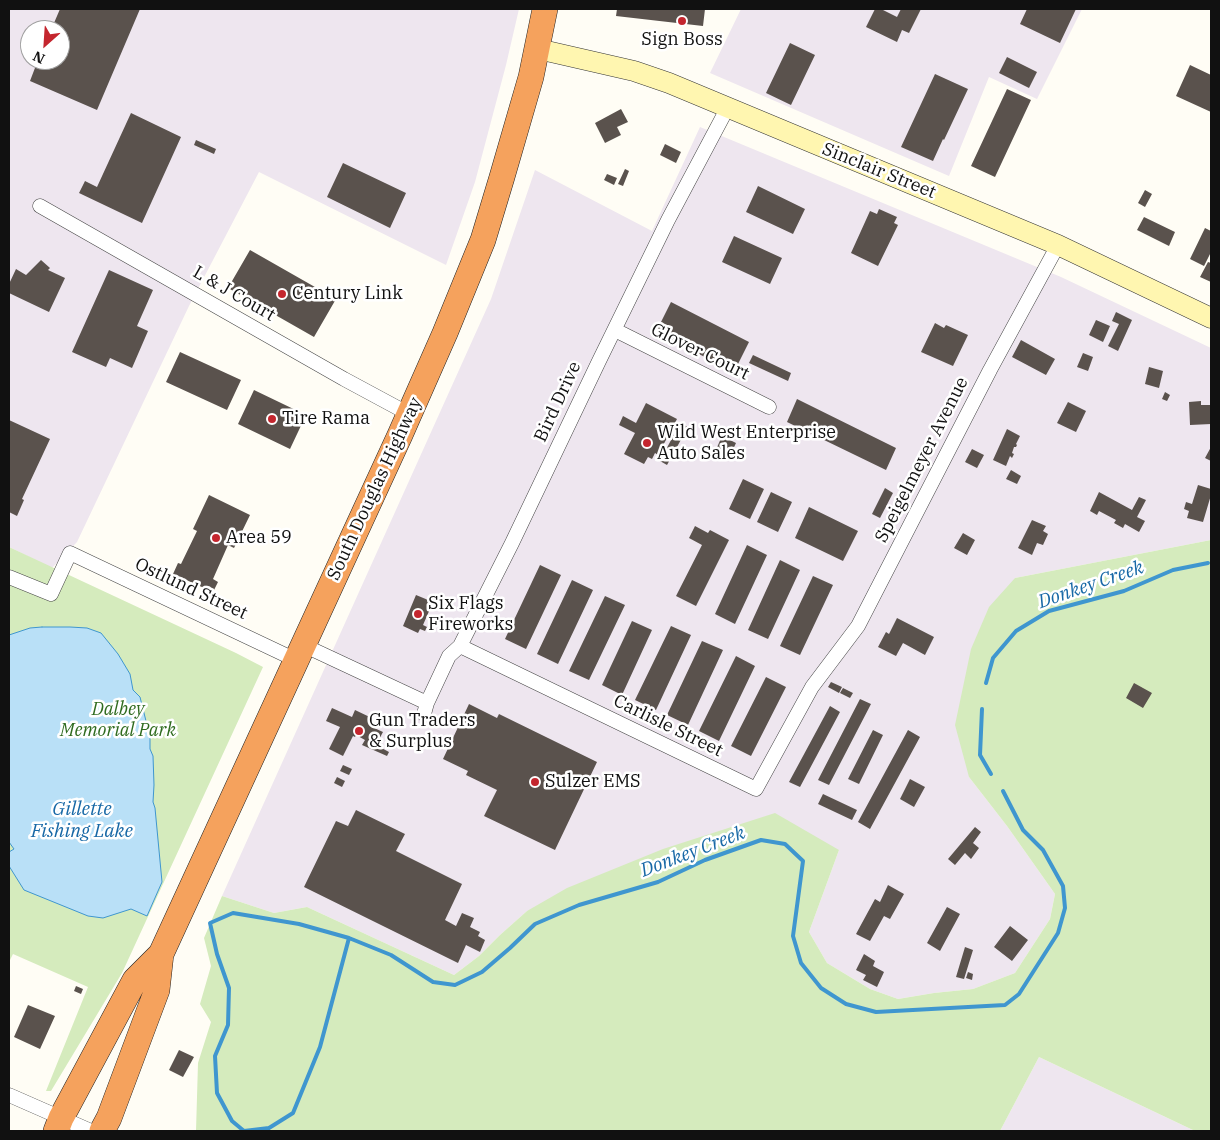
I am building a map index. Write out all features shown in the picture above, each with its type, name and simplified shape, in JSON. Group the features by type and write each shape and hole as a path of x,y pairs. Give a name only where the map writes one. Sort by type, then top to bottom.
{"highway":[{"name":"South Douglas Highway","path":"102,1131 109,1118 157,990 161,954 409,414 445,333 482,240 513,142 538,49 545,9"},
{"name":"South Douglas Highway","path":"59,1125 135,980 161,954"}],"street":[{"name":"Sinclair Street","path":"538,49 634,71 669,83 1058,245 1211,318"},
{"name":"Bird Drive","path":"299,653 426,708 449,656 460,646 512,544 668,220 728,108"},
{"name":"L & J Court","path":"40,206 409,414"},
{"name":"Speigelmeyer Avenue","path":"812,687 858,626 990,370 1058,245"},
{"name":"Glover Court","path":"615,330 769,407"},
{"name":"Ostlund Street","path":"9,577 51,594 70,553 299,653"},
{"name":"Carlisle Street","path":"460,646 756,789 812,687"},
{"path":"9,1095 59,1125 91,1131"}],"shaded area":[{"path":"9,9 519,9 475,182 446,265 259,172 189,306 77,542 52,568 9,547"},
{"path":"741,9 1082,9 1037,99 989,77 949,176 710,73"},
{"path":"700,127 1061,277 1211,348 1211,540 1015,578 969,777 1007,826 1055,894 1050,919 1015,973 973,989 898,999 870,989 827,963 809,932 839,850 527,911 479,956 454,975 307,907 274,913 222,896 491,299 535,170 652,231"},
{"path":"1039,1057 1195,1131 1000,1131"}],"green space":[{"path":"1211,540 1211,1131 1195,1131 1039,1057 1000,1131 196,1131 198,1063 211,1022 200,1004 211,966 204,938 222,896 274,913 307,907 454,975 479,956 527,911 567,888 663,849 775,813 839,850 809,932 827,963 870,989 898,999 973,989 1015,973 1050,919 1055,894 1007,826 969,777 955,725 971,649 989,607 1015,578"},
{"name":"Dalbey Memorial Park","path":"9,547 263,667 122,973 51,1091 46,1091 88,987 13,954 9,962"}],"water":[{"name":"Gillette Fishing Lake","path":"30,628 87,628 101,633 118,654 130,674 133,690 140,697 153,756 153,802 162,882 147,916 131,909 103,918 88,916 24,890 9,866 9,852 14,849 9,842 9,635"}],"building":[{"path":"60,9 140,9 97,110 30,81 34,70 70,70 70,20 55,20"},
{"name":"Sign Boss","path":"617,9 705,9 703,26 616,16"},
{"path":"875,9 881,9 897,17 901,9 921,9 909,33 902,30 897,42 866,27"},
{"path":"1027,9 1076,9 1060,43 1020,24"},
{"path":"790,43 815,55 791,105 766,93"},
{"path":"1007,57 1037,72 1029,88 999,73"},
{"path":"1190,65 1211,75 1211,112 1176,96"},
{"path":"935,74 968,89 933,161 901,147"},
{"path":"1007,89 1031,100 995,177 971,166"},
{"path":"621,109 628,122 617,127 621,135 605,143 595,123"},
{"path":"131,113 181,137 142,223 79,193 85,181 97,187"},
{"path":"196,140 216,149 214,154 194,145"},
{"path":"665,144 681,152 676,163 660,155"},
{"path":"343,163 406,193 390,228 327,197"},
{"path":"625,169 629,171 623,186 618,184"},
{"path":"607,174 617,178 614,185 604,180"},
{"path":"758,186 805,209 793,234 746,212"},
{"path":"1145,190 1152,194 1145,207 1138,203"},
{"path":"879,209 897,217 894,223 898,225 878,266 851,253 870,211 877,214"},
{"path":"1144,217 1175,232 1169,246 1137,230"},
{"path":"1205,228 1211,231 1211,252 1204,266 1190,259"},
{"path":"734,236 782,258 770,284 722,262"},
{"name":"Century Link","path":"250,250 336,299 314,337 228,288"},
{"path":"41,260 50,268 48,270 65,278 49,312 9,293 9,284 16,269 26,275"},
{"path":"1208,262 1211,263 1211,282 1200,277"},
{"path":"109,270 153,290 137,326 148,331 132,368 110,358 106,367 72,352"},
{"path":"671,302 749,342 734,372 656,332"},
{"path":"1116,312 1132,320 1118,351 1108,346 1119,324 1112,321"},
{"path":"1096,320 1110,326 1103,342 1089,335"},
{"path":"935,323 944,328 946,325 968,335 953,366 921,352"},
{"path":"1021,340 1055,359 1046,375 1012,357"},
{"path":"180,352 241,380 227,410 166,382"},
{"path":"1083,353 1093,357 1088,371 1077,367"},
{"path":"753,355 791,373 788,381 749,363"},
{"path":"1149,367 1163,371 1159,388 1145,384"},
{"name":"Tire Rama","path":"254,390 306,415 290,449 238,424"},
{"path":"1165,392 1170,395 1167,401 1162,399"},
{"path":"797,399 896,448 886,470 787,422"},
{"path":"1201,401 1201,405 1211,405 1211,424 1190,425 1189,402"},
{"path":"1068,402 1086,411 1076,432 1057,423"},
{"name":"Wild West Enterprise Auto Sales","path":"646,403 677,419 658,455 655,453 652,459 648,457 644,464 624,454 635,433 619,425 623,416 636,423"},
{"path":"9,420 50,439 22,499 24,500 17,516 9,512"},
{"path":"680,423 688,427 667,465 660,461"},
{"path":"1007,429 1020,436 1012,453 1014,454 1012,458 1010,456 1006,466 993,460"},
{"path":"722,436 736,443 729,458 715,452"},
{"path":"1211,447 1211,461 1205,458"},
{"path":"972,449 984,455 977,468 965,462"},
{"path":"1011,470 1021,476 1017,484 1006,479"},
{"path":"743,479 764,489 750,519 729,509"},
{"path":"1198,485 1211,489 1203,522 1187,518 1189,511 1184,509 1186,502 1192,504"},
{"path":"885,488 893,493 880,518 872,514"},
{"path":"771,492 792,502 778,532 757,522"},
{"path":"1099,492 1132,510 1139,497 1146,500 1137,517 1145,521 1139,532 1125,524 1123,528 1114,523 1116,520 1099,511 1097,515 1090,511"},
{"name":"Area 59","path":"209,495 250,515 234,548 228,545 213,579 218,582 213,592 173,574 178,563 181,564 197,531 193,529"},
{"path":"809,507 858,531 843,561 795,538"},
{"path":"1032,520 1046,526 1043,531 1048,534 1043,545 1037,543 1032,555 1018,548"},
{"path":"695,526 708,533 710,530 729,540 696,606 676,596 702,545 689,538"},
{"path":"963,533 975,540 967,555 954,548"},
{"path":"747,545 767,555 735,624 715,614"},
{"path":"780,560 800,570 768,639 748,630"},
{"path":"540,565 561,575 526,649 505,639"},
{"path":"813,576 833,585 800,655 780,646"},
{"path":"572,580 593,590 558,664 537,654"},
{"name":"Six Flags Fireworks","path":"416,595 433,602 423,625 427,627 425,631 420,629 418,633 403,626"},
{"path":"605,596 625,605 589,680 569,671"},
{"path":"897,618 934,637 925,655 903,643 896,656 878,647 886,632 889,634"},
{"path":"632,621 652,630 622,695 602,685"},
{"path":"671,626 691,635 656,710 635,700"},
{"path":"702,641 723,650 688,725 667,715"},
{"path":"736,656 755,666 719,741 699,731"},
{"path":"766,677 786,687 751,756 731,746"},
{"path":"831,682 842,687 839,693 828,687"},
{"path":"1134,683 1152,693 1143,708 1126,698"},
{"path":"843,688 853,693 850,698 840,693"},
{"path":"860,699 871,704 829,785 818,780"},
{"name":"Sulzer EMS","path":"469,704 497,718 499,714 597,762 555,850 484,816 497,790 466,775 468,771 443,759"},
{"path":"830,706 840,712 800,787 789,782"},
{"name":"Gun Traders & Surplus","path":"332,708 352,717 355,710 376,720 372,727 383,732 376,745 389,752 387,756 362,745 365,740 356,735 355,737 353,736 343,756 329,749 340,727 326,721"},
{"path":"873,730 883,735 859,784 848,779"},
{"path":"908,730 920,737 870,829 858,822"},
{"path":"343,765 352,769 349,775 340,771"},
{"path":"337,777 345,781 342,787 334,783"},
{"path":"910,779 925,787 914,807 900,799"},
{"path":"823,794 857,810 852,820 818,804"},
{"path":"356,810 405,834 396,851 462,884 445,920 456,926 462,913 474,918 470,927 480,932 478,936 485,940 480,952 466,945 458,963 304,887 336,821 348,826"},
{"path":"975,827 981,832 973,843 979,848 971,859 965,853 955,865 948,859"},
{"path":"888,885 904,894 890,919 884,916 870,941 856,934 875,899 880,902"},
{"path":"947,907 960,914 940,951 927,943"},
{"path":"1010,926 1028,940 1012,961 994,947"},
{"path":"965,947 973,950 964,979 956,977"},
{"path":"864,954 875,961 873,966 884,972 877,987 863,980 866,975 856,970"},
{"path":"968,972 973,974 972,980 966,978"},
{"path":"76,986 83,989 81,994 74,991"},
{"path":"28,1005 55,1016 40,1049 14,1037"},
{"path":"179,1050 194,1057 183,1077 169,1070"}],"waterway":[{"name":"Donkey Creek","path":"986,683 993,658 1016,631 1049,611 1124,591 1173,570 1208,563"},
{"name":"Donkey Creek","path":"982,709 980,755 991,774"},
{"name":"Donkey Creek","path":"349,938 320,1047 293,1113 269,1128 244,1131 232,1121 217,1093 215,1056 228,1025 229,988 217,954 210,923 233,913 299,924 349,938 391,955 433,982 455,985 482,972 535,924 579,905 658,882 705,860 761,840 785,844 803,861 793,936 801,963 821,988 846,1004 876,1012 1005,1005 1019,994 1058,933 1065,908 1063,886 1043,850 1023,830 1003,791"}],"place":[{"name":"Sign Boss","path":"682,21"},
{"name":"Century Link","path":"282,294"},
{"name":"Tire Rama","path":"272,419"},
{"name":"Wild West Enterprise Auto Sales","path":"647,443"},
{"name":"Area 59","path":"216,538"},
{"name":"Six Flags Fireworks","path":"418,614"},
{"name":"Gun Traders & Surplus","path":"359,731"},
{"name":"Sulzer EMS","path":"535,782"}]}
